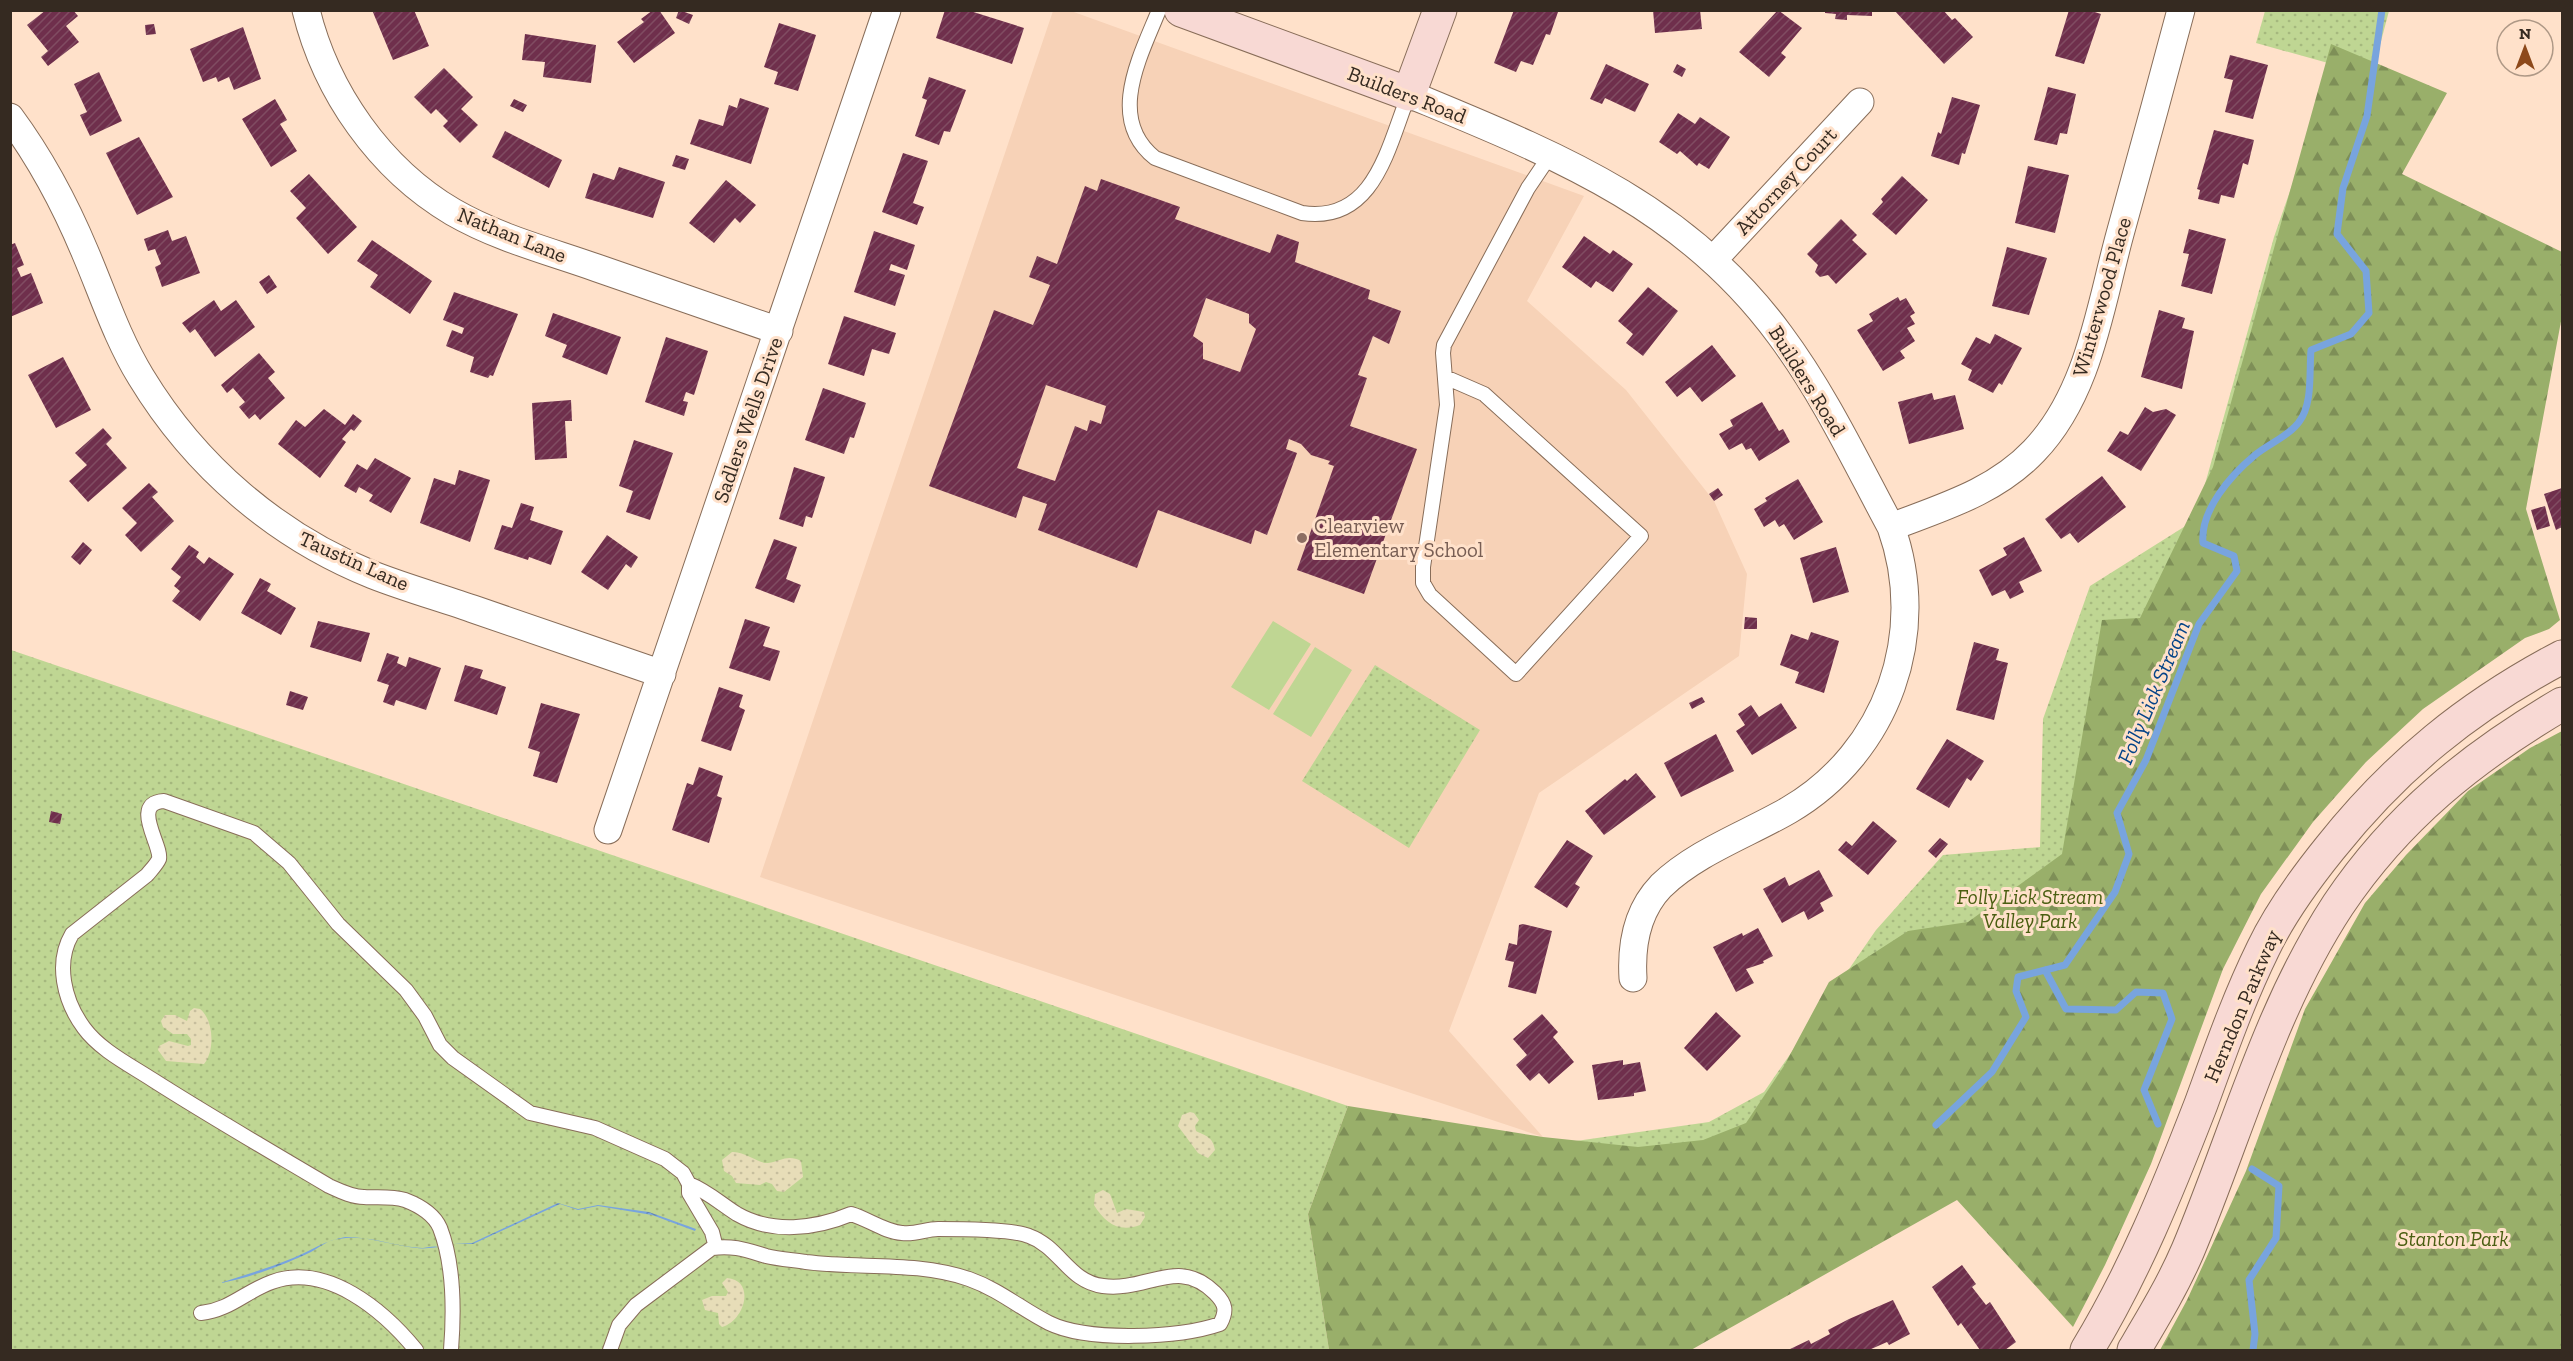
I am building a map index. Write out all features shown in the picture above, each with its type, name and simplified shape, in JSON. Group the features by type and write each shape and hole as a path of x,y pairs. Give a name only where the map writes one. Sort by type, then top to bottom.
{"main road":[{"name":"Builders Road","path":"1181,10 1409,94"},
{"path":"1409,94 1440,10"},
{"name":"Herndon Parkway","path":"2087,1350 2130,1272 2153,1224 2230,1022 2267,941 2309,874 2363,806 2392,776 2458,720 2530,674 2562,657"},
{"name":"Herndon Parkway","path":"2134,1350 2187,1253 2279,1017 2338,906 2400,826 2454,776 2486,751 2562,704"},
{"path":"2267,941 2306,963"}],"street":[{"name":"Nathan Lane","path":"306,10 324,65 344,102 376,146 404,175 435,200 497,234 778,331"},
{"name":"Sadlers Wells Drive","path":"608,830 887,10"},
{"name":"Winterwood Place","path":"1891,526 1977,494 2009,473 2034,451 2056,424 2084,368 2181,10"},
{"name":"Builders Road","path":"1409,94 1551,154 1624,192 1672,225 1713,260 1779,333 1813,382 1891,526 1904,576 1906,614 1902,650 1881,713 1852,757 1817,791 1696,861 1661,886 1645,908 1635,931 1631,954 1633,978"},
{"name":"Attorney Court","path":"1713,260 1860,102"},
{"name":"Taustin Lane","path":"10,117 32,147 62,201 116,330 140,376 167,417 203,460 243,498 316,548 373,575 662,674"}],"lane":[{"path":"1159,10 1129,91 1131,123 1146,151 1155,158 1302,213 1317,215 1330,213 1348,206 1362,196 1379,171 1409,94"},
{"path":"1445,376 1484,394 1641,536 1516,674 1430,595 1424,583 1447,405 1443,353 1448,334 1528,188 1551,154"},
{"path":"451,1350 452,1295 447,1262 439,1227 430,1215 419,1206 393,1197 362,1197 329,1186 124,1061 84,1029 62,973 66,945 72,934 147,875 159,859 159,848 150,831 149,820 153,805 157,801 164,801 254,833 266,841 289,863 338,924 406,990 425,1016 440,1045 470,1072 530,1113 595,1128 656,1155 682,1173 689,1184 749,1220 785,1228 825,1224 851,1214 903,1234 935,1229 1027,1234 1049,1246 1074,1275 1103,1286 1137,1285 1171,1275 1185,1275 1205,1283 1222,1299 1225,1305 1225,1315 1220,1324 1185,1332 1113,1335 1076,1332 1048,1323 1002,1293 936,1270 808,1262 766,1256 739,1247 725,1246 712,1248 636,1305 619,1325 610,1350"},
{"path":"689,1184 689,1193 712,1232 715,1244"},
{"path":"201,1313 231,1306 271,1282 291,1277 308,1277 336,1286 369,1305 401,1332 416,1350"}],"shaded area":[{"name":"Clearview Elementary School","path":"1053,11 1071,11 1584,196 1527,301 1626,390 1714,501 1747,574 1739,656 1539,793 1449,1031 1543,1137 760,877"}],"green space":[{"name":"Folly Lick Stream Valley Park","path":"2265,11 2389,11 2372,75 2160,749 1815,1172 1562,1143 1709,1122 1764,1092 1876,930 1943,855 2040,847 2043,719 2090,586 2195,520 2274,237 2304,151 2328,63 2256,43"},
{"path":"2331,44 2447,93 2402,174 2562,252 2562,316 2526,509 2560,620 2549,629 2525,638 2423,709 2366,762 2313,822 2261,894 2223,969 2151,1164 2105,1265 2073,1327 1957,1200 1691,1350 1329,1350 1308,1214 1348,1106 1543,1137 1638,1147 1703,1140 1746,1123 1784,1066 1829,982 1908,931 1968,922 2062,854 2102,620 2140,618 2213,467"},
{"path":"1273,621 1311,644 1269,710 1231,687"},
{"path":"1315,647 1352,670 1311,737 1273,714"},
{"path":"11,650 1348,1106 1308,1214 1329,1350 11,1350"},
{"path":"1375,665 1480,730 1409,848 1302,781"},
{"name":"Stanton Park","path":"2562,731 2562,1350 2160,1350 2187,1300 2246,1171 2305,1009 2365,903 2406,855 2468,791 2530,748"}],"sand":[{"path":"194,1008 200,1009 208,1020 211,1044 208,1058 204,1064 166,1061 158,1050 159,1046 169,1041 188,1046 191,1045 191,1039 187,1034 173,1034 163,1027 161,1021 165,1015 175,1015 187,1021 190,1011"},
{"path":"1194,1113 1199,1120 1195,1126 1196,1131 1213,1142 1215,1150 1208,1158 1198,1153 1178,1126 1182,1115"},
{"path":"732,1152 742,1153 764,1163 788,1158 796,1159 801,1161 803,1177 784,1192 777,1191 772,1184 766,1182 760,1185 736,1183 732,1176 724,1171 722,1160"},
{"path":"1103,1190 1110,1194 1117,1213 1126,1209 1144,1212 1145,1217 1140,1225 1119,1227 1103,1217 1094,1205 1095,1194"},
{"path":"727,1278 736,1280 742,1286 744,1301 737,1317 722,1327 719,1324 718,1313 705,1310 702,1300 712,1296 726,1296 728,1292 722,1283"}],"water":[{"path":"558,1203 578,1209 598,1205 649,1212 696,1229 695,1231 652,1215 598,1206 578,1210 560,1204 473,1244 454,1243 472,1243"},
{"path":"354,1237 373,1240 352,1238 334,1240"},
{"path":"328,1242 278,1266 220,1283 284,1262"}],"building":[{"path":"46,10 73,10 78,16 66,26 79,42 48,66 41,57 48,51 27,25"},
{"path":"372,10 414,10 429,46 393,60"},
{"path":"653,10 659,10 675,33 634,63 617,42 644,22 641,19"},
{"path":"679,10 693,15 689,24 676,18"},
{"path":"945,10 967,10 1024,28 1012,64 936,38"},
{"path":"1514,10 1558,12 1550,35 1546,34 1533,65 1521,61 1516,72 1494,63"},
{"path":"1653,10 1700,10 1702,29 1655,33"},
{"path":"1778,10 1802,28 1781,53 1786,57 1769,77 1739,52"},
{"path":"1825,10 1872,10 1872,16 1847,15 1847,20 1835,19 1836,14 1825,13"},
{"path":"1894,10 1943,10 1952,20 1955,18 1973,37 1944,64"},
{"path":"2069,10 2088,10 2101,14 2084,64 2055,56"},
{"path":"779,23 816,35 798,91 774,84 778,72 764,67"},
{"path":"154,24 156,34 146,35 145,25"},
{"path":"243,27 261,79 234,90 229,77 218,82 216,77 203,82 190,49"},
{"path":"525,34 596,45 591,83 543,77 545,62 522,60"},
{"path":"2230,55 2268,65 2253,119 2225,112 2233,80 2224,78"},
{"path":"1606,64 1649,84 1635,112 1605,98 1602,104 1590,99"},
{"path":"1677,64 1686,69 1682,77 1673,72"},
{"path":"444,68 473,97 461,109 478,125 460,143 443,126 448,121 436,109 431,114 414,97"},
{"path":"99,72 122,121 90,136 80,115 87,112 74,84"},
{"path":"929,77 966,90 950,132 944,131 939,145 915,136 927,100 922,98"},
{"path":"2048,87 2076,94 2067,134 2060,133 2057,145 2034,140"},
{"path":"1952,97 1980,105 1965,154 1962,153 1959,165 1931,156 1938,132 1941,134"},
{"path":"740,98 769,108 751,164 690,144 699,119 723,126 729,105 737,108"},
{"path":"275,99 287,120 280,124 297,151 271,167 242,119"},
{"path":"514,99 527,105 523,112 510,106"},
{"path":"1678,113 1695,124 1700,117 1730,137 1709,169 1699,163 1697,166 1680,151 1677,154 1659,142"},
{"path":"2214,130 2254,140 2248,165 2243,163 2234,198 2221,195 2219,204 2198,199 2200,190 2197,189"},
{"path":"505,131 562,160 549,188 492,157"},
{"path":"139,137 173,197 137,215 106,153"},
{"path":"903,153 928,161 913,203 924,207 917,225 882,212"},
{"path":"676,155 689,159 685,170 672,166"},
{"path":"2028,166 2069,175 2055,233 2015,223"},
{"path":"619,167 665,182 653,218 585,198 593,173 614,180"},
{"path":"309,174 357,227 328,254 296,218 306,208 290,191"},
{"path":"1902,176 1928,200 1896,235 1872,214 1883,202 1881,199"},
{"path":"1101,179 1180,207 1175,219 1270,253 1277,234 1299,242 1295,262 1370,290 1368,299 1401,311 1389,344 1373,336 1358,375 1367,378 1350,426 1417,449 1364,594 1297,570 1334,466 1328,464 1330,461 1311,455 1301,444 1289,439 1286,449 1297,453 1267,535 1255,530 1251,544 1158,510 1137,568 1038,530 1047,504 1023,496 1016,518 929,486 994,310 1033,325 1050,285 1029,277 1037,256 1057,264 1085,186 1097,191","holes":["1206,298 1249,314 1249,323 1256,329 1240,372 1203,359 1203,343 1193,336","1046,385 1106,406 1101,424 1090,420 1087,431 1075,426 1055,481 1017,468"]},
{"path":"726,180 756,205 740,223 735,218 714,243 689,223"},
{"path":"1841,219 1857,235 1852,240 1867,254 1836,284 1828,275 1820,277 1815,272 1818,265 1807,254"},
{"path":"2189,229 2226,239 2212,294 2181,286 2189,254 2183,253"},
{"path":"168,230 172,241 186,236 200,273 162,287 155,267 161,264 155,249 148,251 144,239"},
{"path":"874,231 915,245 907,270 891,264 889,270 905,275 895,306 854,292"},
{"path":"1584,236 1610,254 1613,250 1633,264 1613,292 1596,281 1591,288 1562,267"},
{"path":"372,240 432,281 410,314 370,287 378,275 357,261"},
{"path":"15,243 24,265 17,268 21,277 31,273 43,303 10,317 10,245"},
{"path":"2007,247 2047,258 2029,315 1992,306"},
{"path":"269,275 277,287 267,294 259,282"},
{"path":"1648,287 1678,311 1643,356 1626,343 1633,334 1618,321"},
{"path":"454,292 518,314 493,376 490,375 488,378 470,372 474,357 446,346 452,330 462,334 464,328 443,320"},
{"path":"1898,297 1900,301 1906,298 1915,313 1910,316 1915,324 1907,328 1915,341 1900,351 1905,358 1883,371 1857,330 1873,321 1869,314"},
{"path":"214,300 221,311 236,300 255,327 215,357 195,329 190,333 182,323"},
{"path":"2159,310 2185,318 2182,328 2194,331 2182,389 2141,377"},
{"path":"553,313 621,337 607,375 562,357 567,345 545,336"},
{"path":"844,316 896,333 889,354 872,349 864,376 828,364"},
{"path":"1995,334 2022,348 2002,385 1999,383 1993,393 1968,380 1972,370 1961,364 1976,337 1990,344"},
{"path":"666,337 708,351 694,395 686,392 683,401 688,402 684,416 645,402"},
{"path":"1712,345 1736,376 1702,402 1690,387 1677,397 1665,382"},
{"path":"259,353 275,372 268,378 285,398 260,420 255,414 249,419 239,407 245,402 233,388 227,393 221,385"},
{"path":"63,357 91,410 56,428 28,375"},
{"path":"823,388 866,403 854,438 850,437 844,454 805,440"},
{"path":"1932,393 1934,400 1955,395 1964,429 1909,444 1898,402"},
{"path":"571,400 572,421 565,421 567,458 535,460 532,403"},
{"path":"1762,402 1779,431 1783,429 1790,442 1759,461 1751,448 1746,450 1742,443 1729,450 1719,434 1733,426 1730,420"},
{"path":"2145,407 2153,412 2166,409 2176,415 2141,471 2107,451 2120,431 2128,435"},
{"path":"324,409 345,425 353,414 362,421 354,431 351,429 342,439 346,442 320,478 278,444 296,420 305,427"},
{"path":"103,428 112,438 106,444 127,468 88,502 69,481 87,465 75,453"},
{"path":"634,440 673,453 650,520 626,512 633,491 619,486"},
{"path":"375,458 411,478 391,513 369,501 373,495 359,487 356,493 344,486 357,464 367,470"},
{"path":"794,467 825,477 812,518 806,516 803,527 779,519"},
{"path":"459,470 490,480 470,542 420,523 434,478 455,485"},
{"path":"2102,476 2126,507 2078,543 2070,533 2061,539 2045,519"},
{"path":"1798,479 1823,522 1794,540 1784,524 1779,527 1775,520 1764,527 1754,509 1767,501 1765,498"},
{"path":"149,483 158,492 152,497 174,521 141,552 125,535 137,523 122,508"},
{"path":"1718,488 1723,495 1714,501 1709,494"},
{"path":"2562,488 2562,527 2556,530 2544,494"},
{"path":"521,503 534,507 530,520 563,531 551,565 494,549 502,525 512,528"},
{"path":"2545,506 2550,526 2537,530 2531,510"},
{"path":"607,535 638,557 631,568 626,564 608,590 581,572"},
{"path":"2024,537 2042,571 2019,582 2024,592 2010,599 2005,590 1992,596 1979,570 2007,555 2003,548"},
{"path":"774,539 797,547 786,579 801,585 794,603 755,588"},
{"path":"83,542 92,550 80,565 71,557"},
{"path":"189,545 199,552 196,557 204,564 209,557 234,574 200,621 172,601 180,591 174,586 181,577 171,569"},
{"path":"1836,547 1849,592 1813,603 1800,558"},
{"path":"260,578 271,584 267,591 296,608 281,635 241,613"},
{"path":"1745,617 1757,618 1757,629 1744,629"},
{"path":"745,619 770,627 763,646 780,651 770,681 729,668"},
{"path":"318,621 370,633 361,662 310,647"},
{"path":"1811,632 1839,641 1824,693 1795,683 1799,672 1780,665 1791,634 1808,640"},
{"path":"1974,642 1999,649 1996,660 2008,663 1994,720 1956,710"},
{"path":"387,653 399,657 397,663 406,667 409,657 441,668 426,710 396,700 394,706 383,702 389,685 377,681"},
{"path":"465,665 483,670 480,678 506,687 497,715 454,701"},
{"path":"719,687 743,695 739,707 745,710 731,751 701,741"},
{"path":"290,691 308,697 303,710 286,705"},
{"path":"1702,697 1705,702 1692,709 1689,703"},
{"path":"541,703 580,714 557,783 533,776 540,752 528,748"},
{"path":"1781,703 1797,728 1752,755 1736,731 1745,725 1738,714 1751,705 1759,717"},
{"path":"1716,734 1734,771 1681,797 1664,763"},
{"path":"1947,739 1984,761 1971,781 1967,778 1949,808 1916,789"},
{"path":"699,767 723,776 717,796 722,798 709,843 672,830 687,783 693,785"},
{"path":"1636,773 1656,797 1604,835 1585,811"},
{"path":"51,811 62,814 60,824 49,822"},
{"path":"1873,821 1897,841 1868,875 1838,850 1846,841 1852,846"},
{"path":"1940,838 1948,844 1936,858 1928,851"},
{"path":"1567,840 1593,856 1575,884 1580,887 1567,908 1534,887"},
{"path":"1819,870 1833,896 1820,903 1824,911 1808,920 1804,911 1782,923 1763,889 1785,877 1789,886"},
{"path":"1519,925 1552,931 1536,994 1508,987 1514,962 1505,960 1509,943 1517,945"},
{"path":"1758,928 1773,956 1763,961 1764,963 1746,969 1754,983 1736,992 1713,947"},
{"path":"1716,1012 1741,1036 1707,1071 1684,1048"},
{"path":"1542,1014 1558,1032 1553,1037 1574,1062 1549,1084 1539,1073 1530,1081 1516,1065 1527,1055 1513,1039"},
{"path":"1623,1060 1623,1065 1640,1062 1646,1091 1634,1093 1634,1096 1598,1100 1592,1065"},
{"path":"1962,1265 1976,1284 1972,1287 1986,1305 1990,1302 2016,1342 2005,1350 1980,1350 1961,1323 1958,1326 1932,1287"},
{"path":"1893,1300 1910,1334 1889,1345 1887,1342 1869,1350 1788,1350 1809,1340 1811,1344 1830,1334 1828,1330"}],"waterway":[{"name":"Folly Lick Stream","path":"1936,1125 1992,1072 2026,1017 2016,991 2018,977 2065,965 2115,892 2129,854 2117,813 2146,760 2199,624 2237,571 2234,556 2203,543 2206,518 2219,494 2236,473 2260,451 2290,432 2299,422 2310,388 2311,350 2351,334 2369,313 2366,271 2337,234 2343,188 2367,116 2382,10"},
{"path":"2045,970 2066,1009 2116,1010 2136,992 2163,993 2172,1019 2144,1090 2158,1124"},
{"path":"2252,1169 2279,1186 2276,1238 2249,1280 2255,1334 2253,1350"}],"place":[{"name":"Clearview Elementary School","path":"1302,538"}]}
